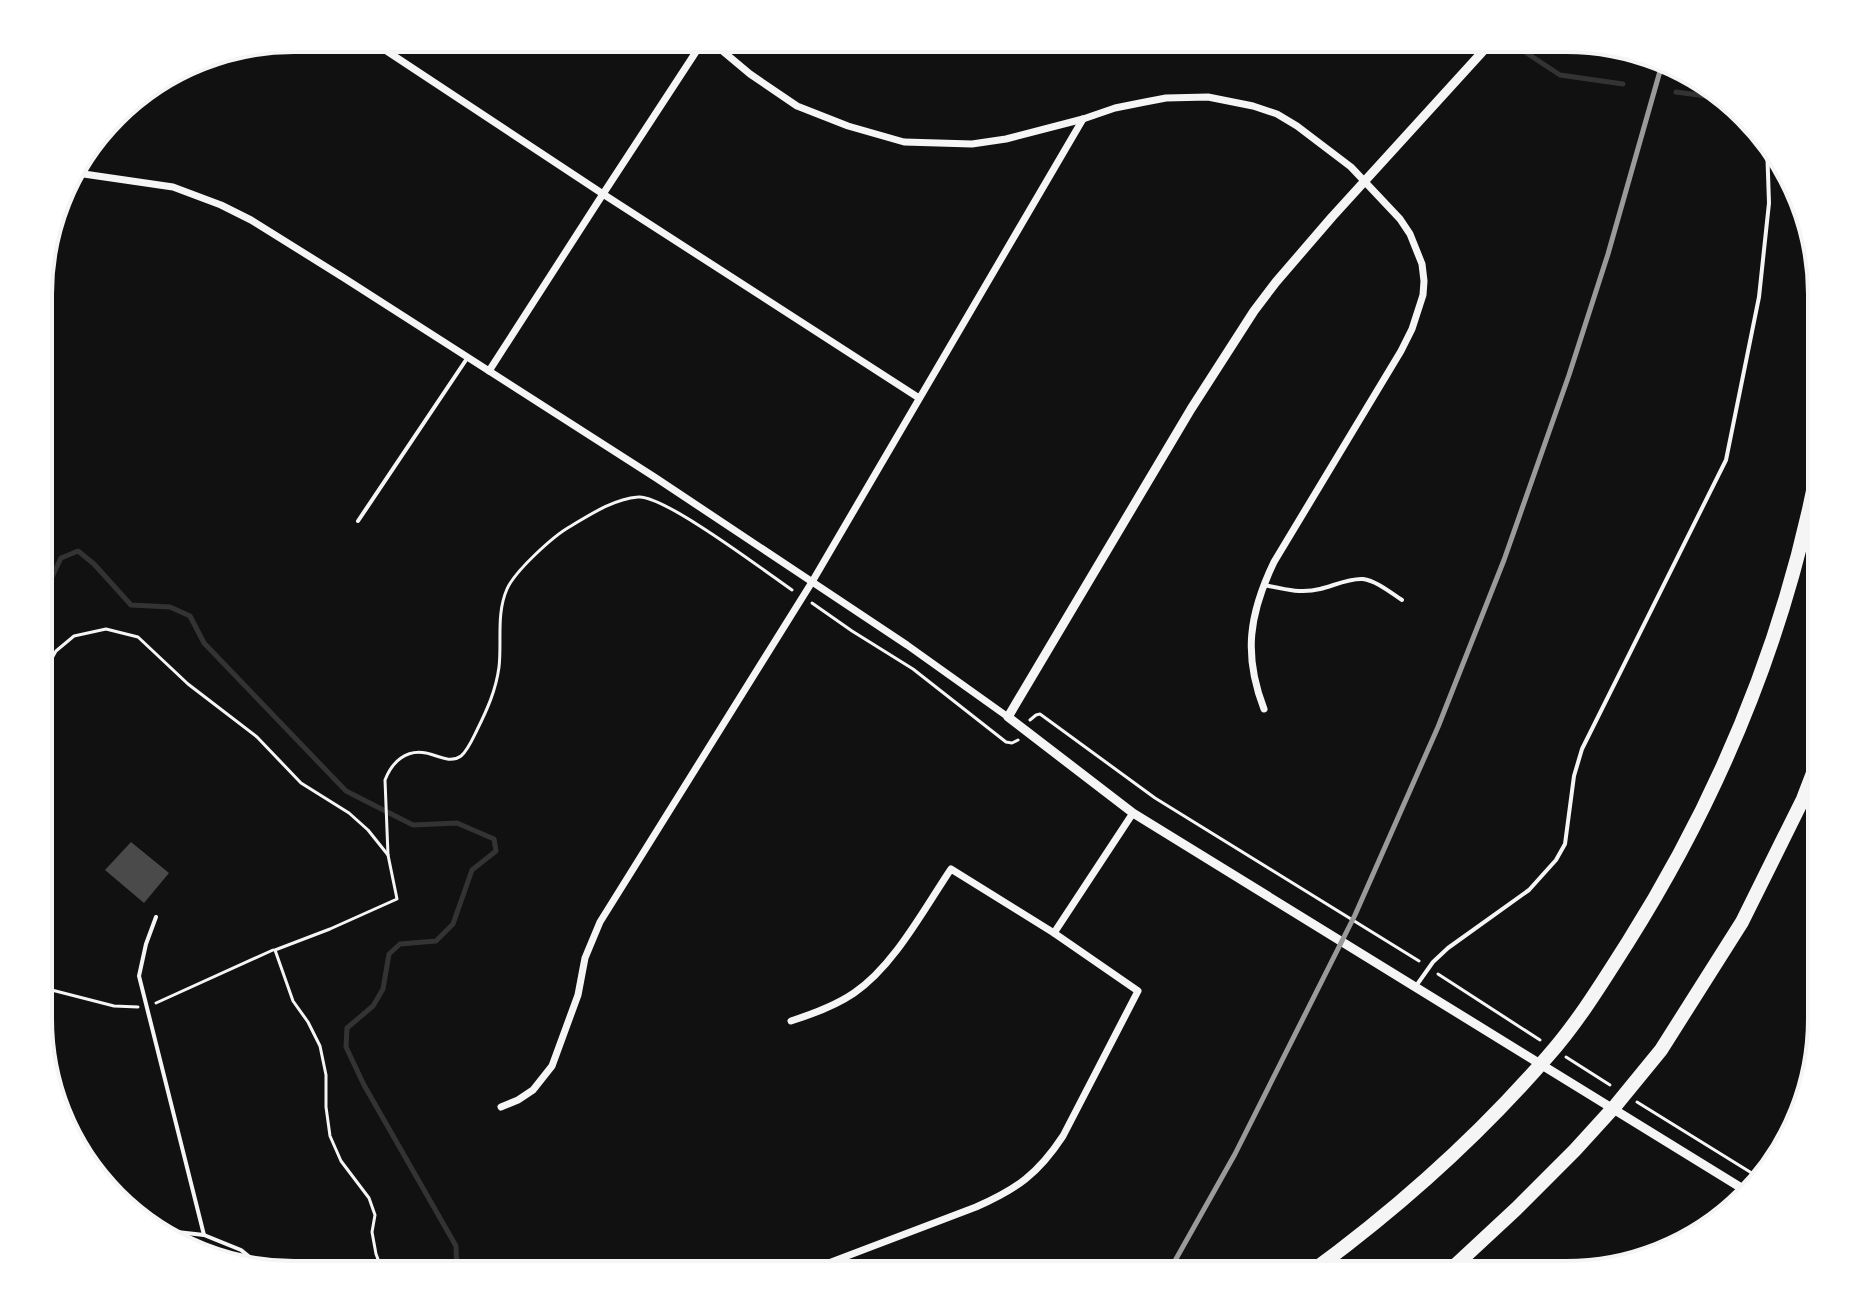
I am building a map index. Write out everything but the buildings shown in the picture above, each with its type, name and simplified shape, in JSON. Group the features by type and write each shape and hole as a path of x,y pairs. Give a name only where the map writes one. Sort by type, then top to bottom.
{"highway":[{"path":"1326,1261 1386,1215 1497,1111 1549,1055 1588,1005 1643,917 1713,788 1748,709 1793,576 1807,521"},
{"path":"1460,1261 1575,1150 1661,1050 1742,922 1807,789"}],"street":[{"path":"388,52 919,398"},
{"path":"489,371 697,52"},
{"path":"724,52 797,106 848,126 904,142 972,144 1006,139 1115,108 1166,98 1208,97 1242,103 1277,114 1297,126 1351,167 1400,219 1422,264 1423,295 1401,351 1263,585 1252,622 1250,642 1254,677 1264,709"},
{"path":"1008,717 1224,356 1276,282 1481,53"},
{"path":"501,1107 533,1090 552,1066 578,995 588,949 600,922 812,582 1083,119"},
{"path":"84,174 173,187 228,208 344,278 656,478 907,645 1008,717 1133,813 1740,1187"},
{"path":"1054,933 1133,813"},
{"path":"791,1021 835,1004 873,979 892,957 951,869 1054,933 1138,991 1063,1136 1050,1157 1033,1175 999,1197 976,1207 835,1260"}],"lane":[{"path":"1415,988 1428,968 1448,948 1529,890 1556,860 1565,844 1574,776 1582,749 1726,460 1759,297 1769,203 1768,161"},
{"path":"358,521 468,357"},
{"path":"1263,585 1305,592 1364,579 1402,600"},
{"path":"156,917 139,976 204,1235"},
{"path":"180,1232 204,1235 249,1256"}],"path":[{"path":"53,990 114,1006 148,1008 397,899 388,855 385,780 389,768 408,754 425,753 451,759 461,756 496,687 502,606 508,587 558,533 618,502 639,497 651,499 682,515 913,669 1006,742 1016,742 1031,718 1040,714 1155,798 1548,1045"},
{"path":"52,657 74,636 106,629 138,637 188,684 257,737 301,783 349,813 388,855"},
{"path":"275,950 293,1001 320,1046 326,1075 330,1136 341,1161 369,1198 375,1215 372,1232 378,1260"},
{"path":"1561,1054 1614,1088"},
{"path":"1627,1097 1752,1173"}],"waterway":[{"path":"1527,53 1560,75 1623,84"},
{"path":"1676,92 1704,96"},
{"path":"52,576 61,558 78,551 131,605 170,607 190,616 204,643 346,791 413,825 457,823 494,839 496,851 472,870 453,924 436,941 400,944 389,954 383,989 373,1006 347,1028 346,1047 364,1085 456,1246 456,1260"}],"railway":[{"path":"1175,1261 1235,1154 1355,915 1438,727 1504,560 1569,375 1608,254 1660,71"}]}
